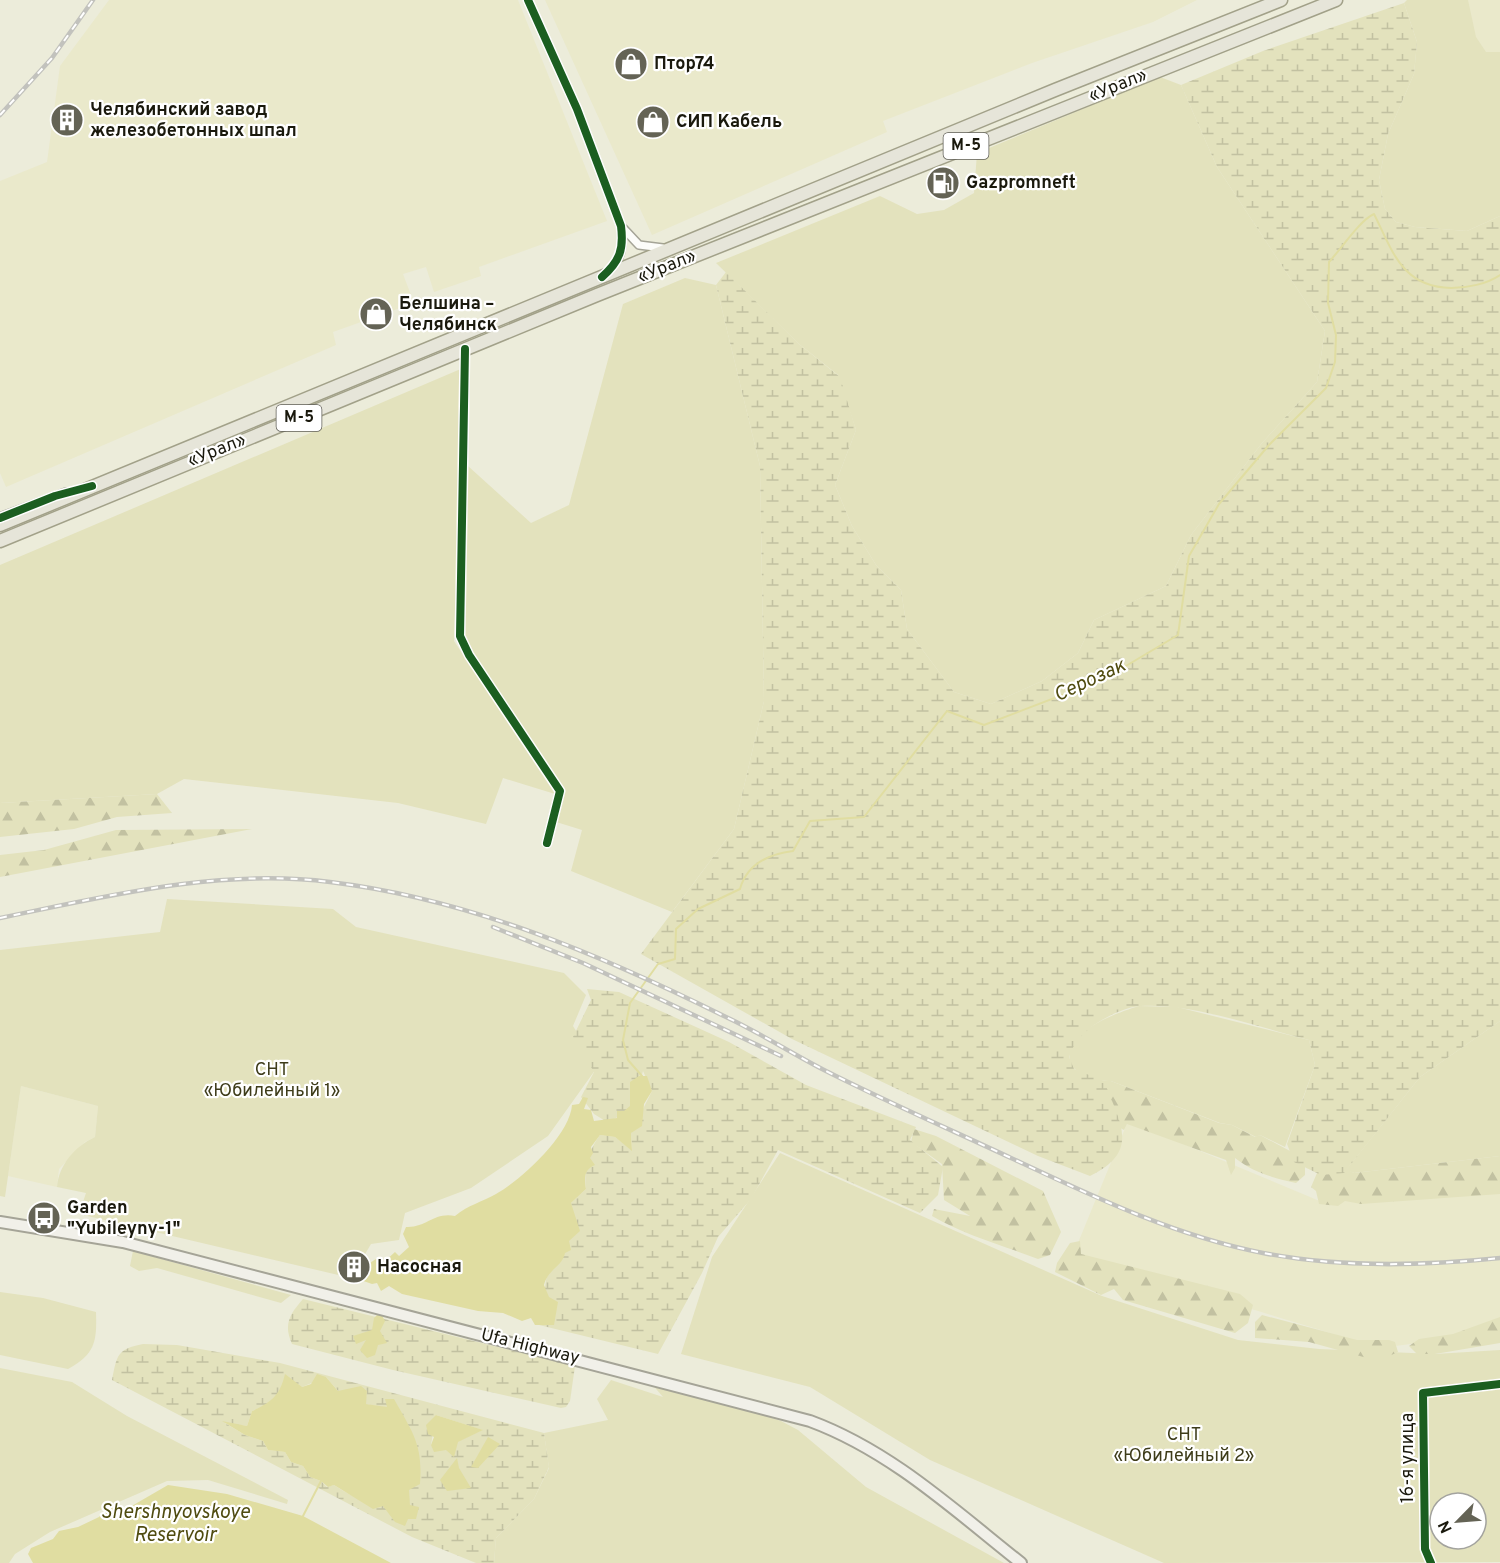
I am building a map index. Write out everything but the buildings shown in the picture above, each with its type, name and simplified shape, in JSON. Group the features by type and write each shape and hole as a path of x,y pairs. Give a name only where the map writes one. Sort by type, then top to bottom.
{"main road":[{"name":"«Урал»","path":"0,525 1281,0"},
{"name":"«Урал»","path":"0,541 465,349 1336,0"},
{"name":"Ufa Highway","path":"0,1222 123,1242 810,1421 843,1433 874,1450 1021,1563"}],"street":[{"path":"528,0 577,109 621,226 623,241 621,255 615,266 602,277"},
{"path":"621,226 630,238 648,248 683,244"},
{"path":"465,349 460,636 469,655 560,791 547,843"},
{"path":"0,518 55,495 92,486"},
{"name":"16-я улица","path":"1431,1563 1425,1549 1423,1393 1500,1384"}],"shaded area":[{"path":"109,0 518,0 607,221 479,267 481,276 434,292 426,267 403,274 414,303 333,332 336,345 6,487 0,473 0,181 47,162 60,66"},
{"path":"545,0 1197,0 1153,22 1032,63 883,121 887,132 652,235"},
{"path":"1455,0 1500,0 1500,74 1476,78"},
{"path":"21,1086 98,1106 95,1137 85,1142 59,1169 57,1187 8,1176"},
{"path":"1128,1121 1322,1202 1500,1189 1500,1327 1448,1339 1380,1348 1073,1255"}],"green space":[{"path":"1407,0 1468,0 1476,37 1486,52 1500,52 1500,216 1467,231 1415,227 1396,222 1385,209 1379,180 1388,134 1414,74 1417,42 1404,3"},
{"path":"1404,3 1417,42 1414,74 1388,134 1379,180 1385,209 1396,222 1415,227 1467,231 1500,216 1500,1021 1420,1077 1344,1173 1321,1175 1294,1162 1287,1144 1315,1065 1309,1040 1225,1017 1181,1008 1141,1006 1123,1010 1094,1025 1076,1043 1069,1057 1074,1069 1104,1081 1120,1123 1121,1146 1116,1157 1090,1176 1038,1156 792,1039 641,954 734,829 764,701 760,466 716,285 726,272 799,344 840,377 856,430 835,485 852,526 876,565 901,590 907,629 954,692 991,704 1042,681 1078,653 1094,620 1166,586 1191,535 1262,443 1317,382 1325,331 1217,167 1181,85 1263,51"},
{"path":"1160,77 1181,85 1217,167 1325,331 1317,382 1262,443 1191,535 1166,586 1094,620 1078,653 1042,681 991,704 954,692 907,629 901,590 876,565 852,526 835,485 856,430 838,375 799,344 716,263 880,196 917,214 944,210 974,193 977,153"},
{"path":"685,278 716,285 760,466 764,701 734,829 672,912 571,871 582,830 553,821 559,797 464,639 461,627 468,466 531,523 569,505 623,304"},
{"path":"463,368 454,641 555,794 503,778 486,824 398,803 184,779 157,794 0,803 0,565"},
{"path":"157,794 172,813 117,817 74,829 0,837 0,803"},
{"path":"252,829 0,877 0,855 44,850 116,830"},
{"name":"СНТ «Юбилейный 1»","path":"167,899 333,909 356,927 564,973 586,995 573,1026 598,1066 548,1136 471,1188 405,1213 399,1240 371,1244 351,1278 79,1214 86,1193 57,1187 58,1179 64,1164 74,1151 95,1137 98,1106 21,1086 5,1197 0,1196 0,950 160,932"},
{"path":"587,989 619,992 729,1042 806,1085 916,1127 910,1140 943,1167 938,1195 920,1213 778,1150 751,1199 718,1237 702,1273 658,1354 539,1325 547,1274 556,1266 566,1250 570,1234 571,1203 586,1189 586,1168 593,1147 600,1135 615,1137 632,1150 631,1133 652,1091 643,1071 636,1096 629,1108 617,1118 607,1122 594,1114 581,1097 594,1072 573,1037 591,1000"},
{"path":"1139,1006 1177,1007 1309,1040 1315,1065 1285,1147 1260,1135 1256,1137 1232,1125 1220,1123 1111,1081 1090,1077 1071,1066 1070,1054 1073,1044 1081,1034 1104,1019"},
{"path":"1500,1021 1500,1156 1354,1173 1346,1170 1420,1077"},
{"path":"1104,1081 1111,1081 1219,1123 1232,1125 1255,1137 1260,1135 1305,1159 1305,1175 1296,1183 1257,1171 1235,1158 1235,1168 1231,1175 1226,1160 1127,1124 1124,1130 1078,1105 1098,1098"},
{"path":"914,1129 936,1136 1043,1191 1061,1232 1050,1255 1038,1259 970,1234 932,1216 934,1209 970,1216 944,1200 942,1164 911,1142"},
{"name":"СНТ «Юбилейный 2»","path":"780,1153 1102,1296 1238,1340 1319,1349 1435,1354 1500,1350 1500,1562 1164,1563 930,1460 810,1387 681,1354 712,1257"},
{"path":"1500,1156 1500,1194 1361,1204 1345,1201 1338,1206 1319,1204 1316,1191 1311,1187 1320,1166 1340,1166 1354,1173"},
{"path":"1080,1241 1081,1254 1240,1294 1253,1305 1248,1323 1235,1333 1123,1300 1114,1289 1101,1295 1055,1272 1057,1263 1070,1243"},
{"path":"133,1251 291,1295 281,1303 157,1268 139,1271 130,1266"},
{"path":"0,1292 43,1298 96,1312 95,1339 89,1352 68,1369 0,1355"},
{"path":"303,1299 575,1366 570,1401 566,1407 561,1408 393,1370 292,1344 288,1331 289,1320"},
{"path":"1262,1315 1357,1340 1389,1340 1395,1342 1398,1352 1378,1361 1309,1342 1255,1338 1255,1322"},
{"path":"1500,1317 1500,1343 1435,1354 1417,1354 1409,1346 1419,1339 1453,1334"},
{"path":"143,1344 177,1345 280,1363 544,1433 549,1467 534,1499 496,1538 494,1563 476,1563 412,1537 112,1380 120,1354 128,1348","holes":["326,1377 338,1391 367,1391 365,1404 388,1408 410,1505 370,1502 334,1485 327,1487 321,1481 310,1477 303,1466 291,1462 285,1452 268,1450 263,1441 245,1435 225,1423 247,1426 252,1411 273,1402 282,1386 302,1387","436,1415 482,1430 457,1442 431,1445"]},
{"path":"0,1368 72,1382 127,1416 288,1500 287,1504 208,1480 167,1481 50,1532 15,1554 9,1563 0,1563"},
{"path":"611,1380 663,1397 651,1383 703,1395 781,1421 798,1430 866,1487 1004,1563 494,1563 496,1538 534,1499 549,1468 544,1433 608,1420 597,1399"}],"water":[{"path":"639,1076 647,1076 652,1091 644,1104 642,1126 631,1133 632,1151 615,1137 600,1135 591,1147 593,1153 590,1158 595,1165 586,1174 586,1189 571,1203 580,1231 569,1241 571,1250 565,1253 544,1285 549,1297 558,1302 554,1325 535,1325 531,1318 522,1321 503,1313 478,1311 402,1294 389,1286 381,1291 377,1283 372,1284 352,1277 376,1259 384,1262 395,1252 399,1256 409,1247 403,1234 406,1227 413,1227 441,1216 455,1216 496,1194 531,1168 563,1130 572,1105 579,1104 583,1097 588,1098 584,1109 591,1110 594,1121 617,1118 617,1111 624,1111 630,1106 630,1082"},
{"path":"380,1312 385,1321 380,1331 387,1343 378,1345 375,1355 367,1358 360,1350 366,1340 356,1344 353,1336 372,1330 374,1318"},
{"path":"285,1374 302,1387 311,1384 317,1374 326,1377 338,1391 361,1386 367,1391 366,1404 387,1407 385,1399 394,1399 415,1440 420,1459 420,1484 409,1490 410,1505 419,1507 416,1519 408,1519 405,1526 395,1522 383,1506 373,1509 334,1485 328,1487 321,1481 310,1477 303,1466 291,1462 285,1452 268,1450 263,1441 245,1435 222,1421 247,1426 252,1411 270,1401 278,1393"},
{"path":"436,1415 483,1430 458,1442 454,1457 446,1450 434,1452 431,1445 434,1437 428,1434 426,1425"},
{"path":"488,1437 500,1444 478,1468 471,1467"},
{"path":"457,1458 459,1468 471,1488 447,1491 440,1480"},
{"name":"Shershnyovskoye Reservoir","path":"168,1485 227,1494 303,1516 391,1563 33,1563 28,1554 31,1548 53,1539 59,1531 78,1527 99,1517 107,1508 130,1507"}],"waterway":[{"name":"Серозак","path":"642,1076 628,1060 623,1040 630,1003 658,964 675,959 676,929 698,909 740,889 748,873 760,862 793,851 810,821 864,817 947,711 984,725 1104,679 1178,635 1189,556 1219,504 1269,445 1326,388 1335,362 1336,335 1328,303 1329,262 1363,222 1374,214 1401,265 1421,281 1434,286 1457,288 1483,283 1500,275"},
{"path":"303,1516 321,1481"}],"railway":[{"path":"0,115 52,58 93,0"},
{"path":"0,918 122,893 205,881 289,879 330,882 382,890 484,916 534,933 631,972 739,1023 824,1070 894,1104 1103,1200 1198,1236 1263,1253 1322,1261 1411,1264 1500,1258"},
{"path":"493,927 583,963 781,1056"}],"cycle path":[{"path":"528,0 577,109 621,226 622,241 617,260 602,277"},
{"path":"465,349 460,636 469,655 560,791 547,843"},
{"path":"0,518 55,496 92,486"},
{"path":"1431,1563 1425,1549 1423,1393 1500,1384"}],"place":[{"name":"Птор74","path":"631,64"},
{"name":"Челябинский завод железобетонных шпал","path":"67,120"},
{"name":"СИП Кабель","path":"653,122"},
{"name":"Gazpromneft","path":"943,183"},
{"name":"Белшина – Челябинск","path":"376,314"},
{"name":"Garden \"Yubileyny-1\"","path":"44,1218"},
{"name":"Насосная","path":"354,1267"}]}
